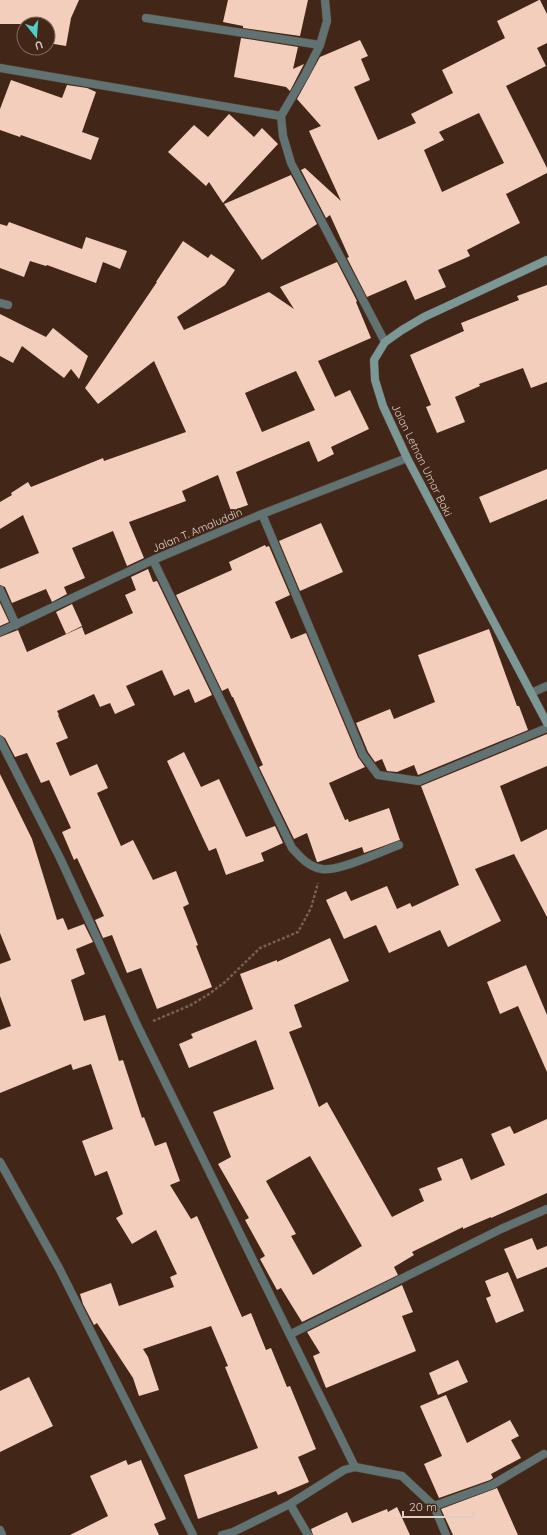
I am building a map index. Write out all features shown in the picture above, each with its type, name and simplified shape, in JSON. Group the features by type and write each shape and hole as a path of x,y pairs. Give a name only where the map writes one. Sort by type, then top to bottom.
{"street":[{"path":"325,0 327,21 320,45 305,75 281,116 284,136 291,163 386,342"},
{"path":"146,18 320,45"},
{"path":"0,68 281,116"},
{"name":"Jalan Letnan Umar Baki","path":"547,260 424,317 402,330 386,342 374,360 375,380 383,406 407,458 547,723"},
{"name":"Jalan T. Amaluddin","path":"0,632 153,560 262,514 407,458"},
{"path":"262,514 363,755 378,775 419,781 547,728"},
{"path":"153,560 292,848 301,858 312,866 323,870 337,868 399,845"},
{"path":"0,590 16,625"},
{"path":"531,694 547,686"},
{"path":"0,740 60,858 138,1027 356,1467"},
{"path":"0,1162 59,1268 193,1535"},
{"path":"291,1334 501,1229 547,1209"},
{"path":"434,1506 492,1485 544,1454"},
{"path":"222,1535 233,1532 290,1504 344,1470 356,1467 402,1476 434,1506 446,1535"},
{"path":"290,1504 308,1535"},
{"path":"0,1530 2,1535"}],"path":[{"path":"138,1027 191,1005 225,982 260,948 298,932 311,908 323,870"}],"building":[{"path":"0,0 79,0 71,18 66,46 56,44 56,16 16,16 16,24 0,24"},
{"path":"228,0 308,0 300,36 243,28 243,26 223,22"},
{"path":"539,0 547,14 547,43 537,48 546,66 506,86 547,168 547,173 506,194 520,223 467,250 470,256 438,270 446,287 415,300 406,280 367,297 347,258 349,257 330,215 326,218 301,170 305,168 341,201 309,131 321,126 297,99 320,57 360,40 368,56 361,59 370,80 354,87 378,140 416,123 411,114 453,93 442,70 505,38 497,21","holes":["479,113 504,163 442,192 424,150 444,140 439,132"]},
{"path":"241,38 298,47 293,69 304,64 290,91 286,87 234,77"},
{"path":"11,80 62,98 67,85 87,88 96,92 82,132 99,138 91,160 21,135 20,137 0,130 0,109"},
{"path":"229,114 254,137 262,128 278,144 223,203 209,182 206,186 168,152 194,125 208,137"},
{"path":"291,175 317,224 262,260 224,204"},
{"path":"9,222 82,249 86,237 127,251 120,269 103,262 96,283 47,265 46,266 30,261 24,277 0,268 0,224 7,226"},
{"path":"183,241 208,258 211,254 235,270 225,285 177,317 184,330 269,292 294,309 280,287 337,262 357,301 356,302 371,338 318,361 335,397 350,390 369,429 331,447 334,454 318,462 309,441 236,472 248,505 231,511 218,475 182,491 186,501 129,522 144,558 127,566 113,531 72,548 85,578 64,587 67,594 52,602 46,589 12,603 5,587 0,585 0,569 39,553 23,515 0,529 0,502 12,495 11,493 28,482 31,487 103,458 104,461 186,432 154,361 98,404 85,388","holes":["296,371 315,410 262,432 245,393"]},
{"path":"547,285 547,382 531,388 523,368 479,384 480,386 455,397 465,422 437,433 426,407 431,405 410,355 464,331 461,323 519,300 517,296"},
{"path":"0,314 46,337 53,328 88,356 79,379 71,369 64,378 22,346 13,363 0,356"},
{"path":"547,469 547,499 490,523 479,497"},
{"path":"321,523 343,572 300,591 279,541"},
{"path":"265,545 266,547 269,546 290,595 275,602 291,639 306,633 358,757 365,767 329,783 345,820 348,819 349,822 389,808 400,840 364,853 362,847 317,862 307,833 294,839 259,767 263,765 233,697 228,688 222,691 176,595 232,570 229,562"},
{"path":"148,569 153,582 157,581 212,695 195,703 189,689 174,696 162,670 126,686 135,705 115,714 110,703 100,707 94,694 57,711 68,738 56,743 70,776 97,764 108,788 97,793 121,846 133,840 153,880 176,871 189,904 183,907 212,987 157,1009 141,968 127,973 112,935 103,938 95,920 104,916 77,858 74,860 62,832 71,828 49,780 41,783 27,753 15,757 5,738 0,735 0,637 18,630 27,652 82,627 85,635 133,613 125,595 136,590 131,577"},
{"path":"0,603 9,622 0,626"},
{"path":"72,604 82,626 66,634 56,612"},
{"path":"489,629 517,706 519,706 528,730 418,775 414,765 397,772 387,771 382,759 375,762 368,752 356,723 390,709 394,719 435,702 418,655"},
{"path":"547,734 547,766 500,786 521,842 547,829 547,917 514,854 475,869 501,921 448,947 440,930 389,953 376,925 344,939 326,900 346,891 351,901 387,886 397,909 410,903 412,907 459,885 421,786"},
{"path":"184,752 201,787 219,779 246,837 275,826 283,843 261,853 264,861 226,875 216,848 209,851 167,761"},
{"path":"0,774 32,839 57,920 63,918 68,930 84,924 93,942 76,949 85,974 71,980 84,1021 105,1015 119,1061 123,1060 142,1118 144,1117 155,1146 166,1142 180,1181 170,1185 191,1219 197,1216 242,1317 251,1313 266,1350 271,1348 287,1387 290,1386 316,1449 298,1457 309,1482 278,1495 276,1491 198,1519 184,1475 258,1448 225,1367 228,1366 211,1326 143,1349 148,1357 159,1390 139,1396 133,1378 97,1323 94,1325 83,1304 80,1294 111,1283 119,1306 174,1287 170,1277 177,1274 156,1230 132,1244 116,1218 123,1214 107,1171 95,1176 82,1141 113,1129 91,1064 73,1070 71,1064 0,1093 0,1030 11,1026 0,996 0,964 11,960 0,933"},
{"path":"330,938 349,981 294,1005 302,1027 289,1032 319,1107 327,1102 392,1217 424,1201 419,1189 442,1180 437,1168 462,1158 471,1180 505,1165 491,1134 510,1126 514,1134 547,1119 547,1193 491,1218 463,1229 463,1227 412,1252 414,1255 394,1267 398,1275 302,1322 281,1288 277,1290 260,1259 265,1256 245,1220 249,1218 218,1164 231,1157 213,1112 274,1089 256,1040 189,1068 179,1044 193,1038 191,1034 253,1009 240,974 277,960 277,962","holes":["310,1156 362,1246 313,1275 291,1236 296,1234 266,1181"]},
{"path":"526,965 547,1015 547,1072 518,1006 500,1014 487,982"},
{"path":"532,1238 537,1250 547,1246 547,1267 517,1279 504,1249"},
{"path":"508,1272 524,1311 496,1323 486,1298 491,1296 485,1281"},
{"path":"402,1285 413,1312 402,1316 416,1351 326,1388 313,1356 320,1353 307,1332"},
{"path":"458,1360 468,1382 438,1395 429,1373"},
{"path":"29,1377 53,1426 0,1452 0,1391"},
{"path":"446,1395 467,1443 510,1420 519,1436 511,1440 521,1458 491,1474 493,1478 490,1480 439,1498 424,1464 442,1456 420,1406"},
{"path":"126,1460 128,1465 141,1460 166,1519 154,1524 159,1535 70,1535 108,1516 90,1476"},
{"path":"497,1488 518,1535 453,1535 441,1509"},
{"path":"397,1507 410,1535 313,1535 311,1529 347,1512 352,1523 387,1509 388,1512"}]}
